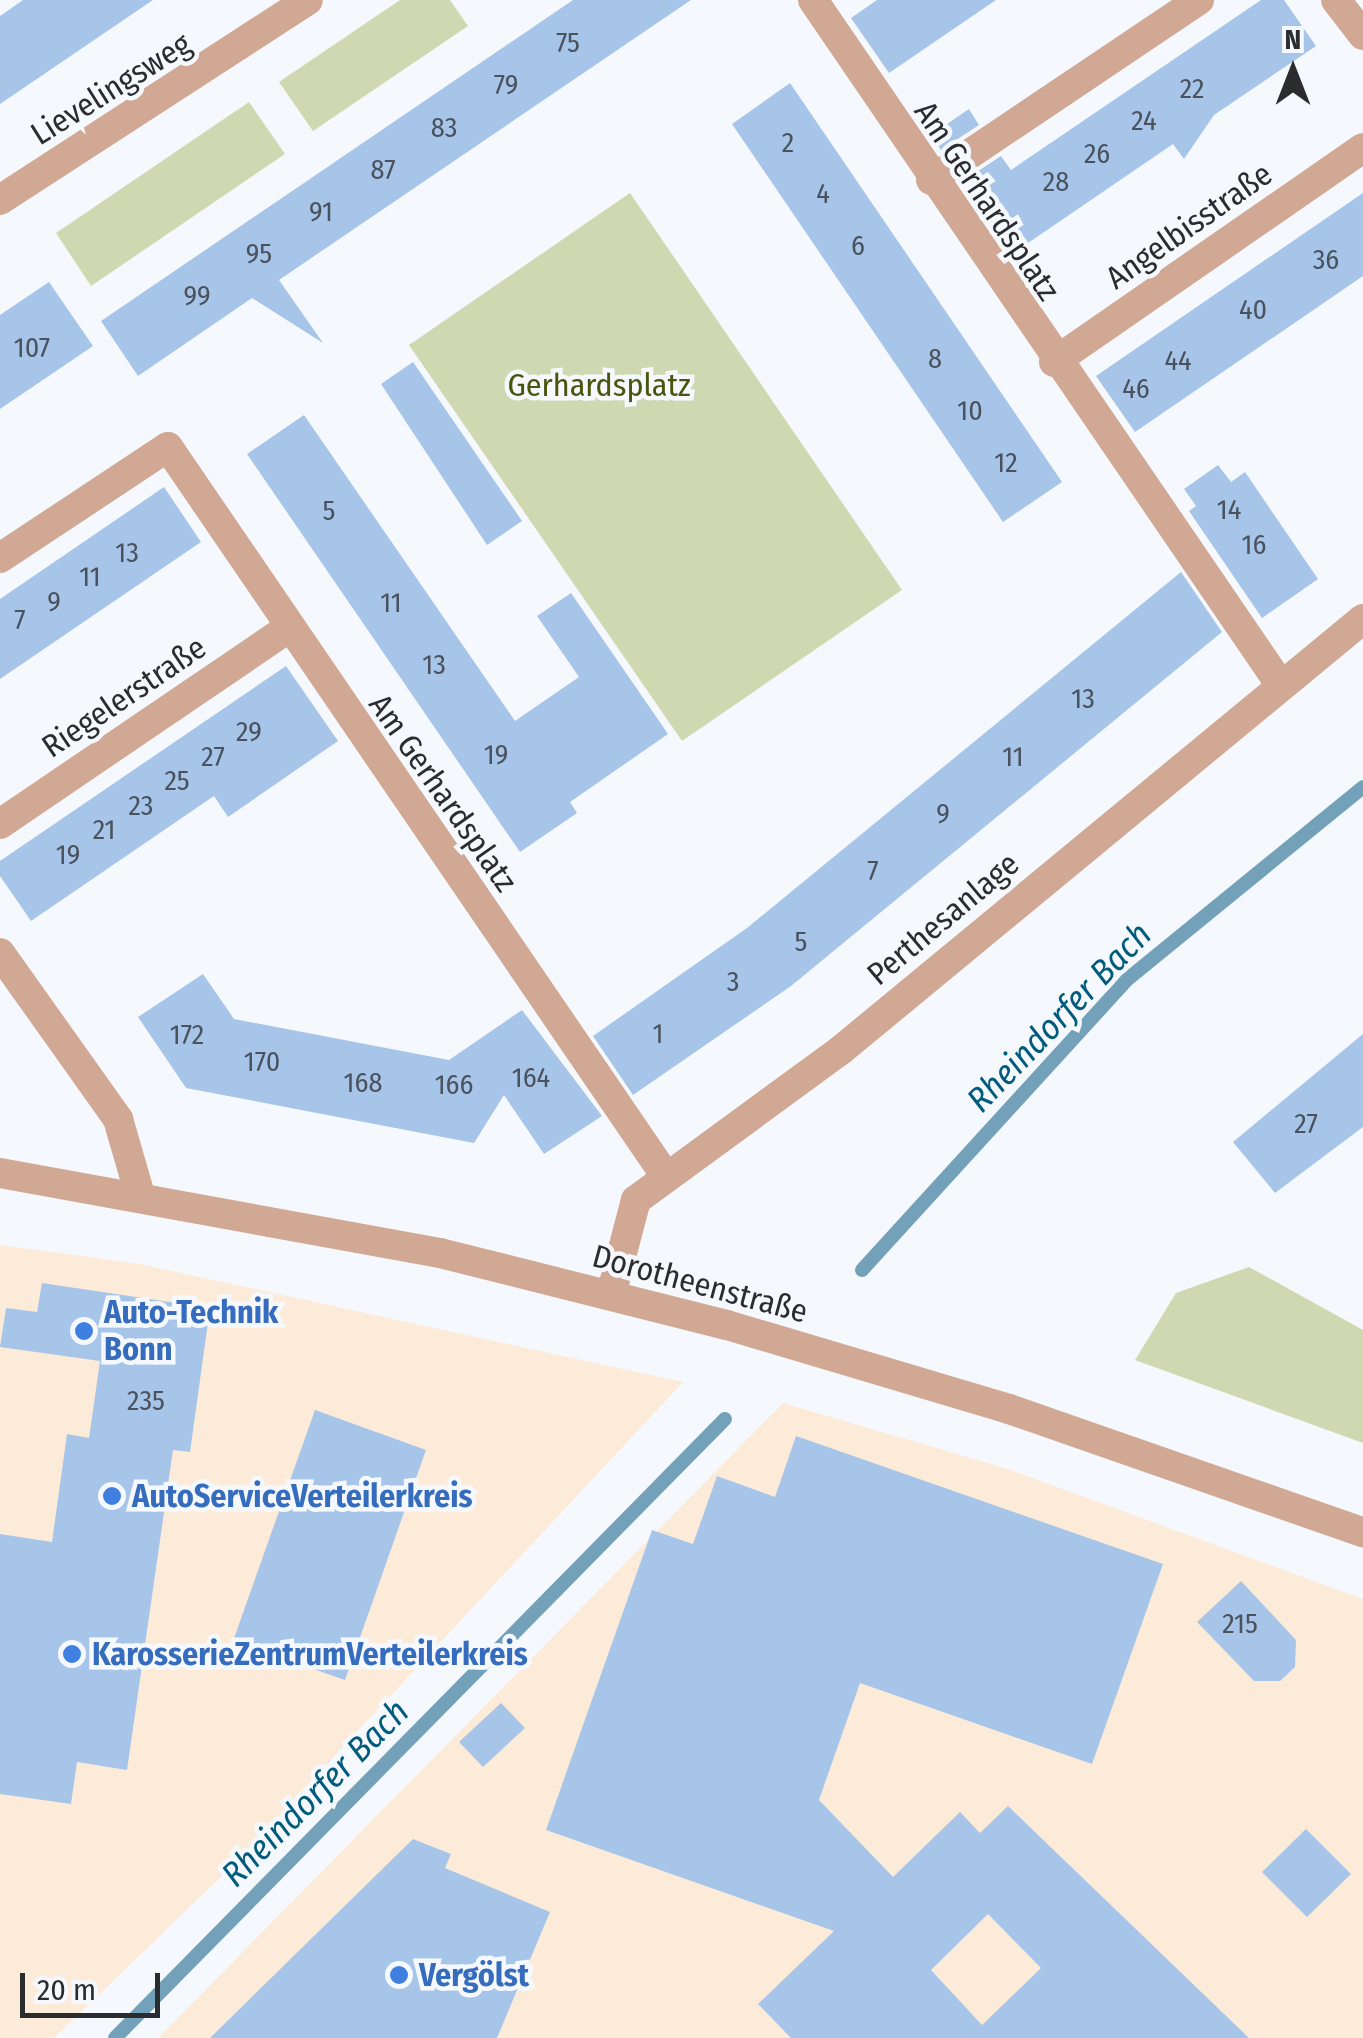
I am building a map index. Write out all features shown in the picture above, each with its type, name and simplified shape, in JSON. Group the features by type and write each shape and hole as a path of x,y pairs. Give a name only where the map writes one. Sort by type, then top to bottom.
{"street":[{"name":"Lievelingsweg","path":"0,200 308,0"},
{"path":"931,180 1200,0"},
{"path":"1336,0 1363,35"},
{"name":"Am Gerhardsplatz","path":"811,1 1054,362 1280,684"},
{"name":"Angelbisstraße","path":"1054,362 1363,148"},
{"name":"Am Gerhardsplatz","path":"0,558 168,446 287,628 664,1176"},
{"name":"Perthesanlage","path":"611,1295 636,1200 841,1050 1363,619"},
{"name":"Riegelerstraße","path":"0,824 287,628"},
{"path":"0,953 118,1120 140,1195"},
{"name":"Dorotheenstraße","path":"0,1173 140,1195 611,1295 1009,1409 1363,1532"}],"shaded area":[{"path":"0,1245 140,1264 683,1382 229,1869 54,2038 0,2038"},
{"path":"783,1403 1008,1469 1363,1599 1363,2038 158,2038"}],"green space":[{"path":"400,0 450,0 468,26 313,131 279,82"},
{"path":"249,102 285,154 91,286 56,233"},
{"name":"Gerhardsplatz","path":"630,193 902,590 682,741 409,345"},
{"path":"1249,1267 1363,1330 1363,1443 1135,1360 1176,1293"}],"building":[{"path":"23,0 153,0 0,104 0,16"},
{"path":"573,0 691,0 279,280 323,343 252,298 138,376 101,321"},
{"path":"877,0 996,0 889,73 851,18"},
{"path":"1261,0 1284,0 1316,46 1214,115 1184,159 1173,144 1012,254 963,181 1001,156 1011,170"},
{"path":"790,83 1062,482 1003,522 732,124"},
{"path":"969,109 979,125 941,150 931,135"},
{"path":"1363,193 1363,276 1135,432 1096,376"},
{"path":"49,282 93,346 0,409 0,315"},
{"path":"413,362 522,521 487,545 381,384"},
{"path":"304,415 515,721 579,677 537,616 571,593 668,734 570,802 577,813 520,852 247,454"},
{"path":"1218,465 1231,482 1245,472 1318,579 1262,618 1189,511 1196,506 1184,489"},
{"path":"164,487 201,542 0,679 0,599"},
{"path":"1181,572 1222,632 791,986 633,1095 593,1036 747,928"},
{"path":"286,666 338,741 228,817 214,796 31,921 0,876 0,861"},
{"path":"203,974 234,1019 449,1060 522,1010 602,1116 544,1154 504,1095 474,1143 186,1088 138,1017"},
{"path":"1363,1034 1363,1127 1275,1193 1233,1142"},
{"path":"42,1283 210,1308 190,1452 173,1450 127,1770 77,1762 71,1804 0,1794 0,1534 52,1542 67,1434 89,1438 100,1361 0,1347 6,1308 37,1312"},
{"path":"315,1410 426,1450 345,1680 233,1641"},
{"path":"796,1436 1163,1564 1092,1764 860,1683 819,1800 893,1877 960,1812 980,1833 1008,1806 1249,2038 791,2038 758,2004 834,1931 546,1830 652,1530 693,1544 717,1476 775,1497","holes":["988,1914 1041,1968 982,2025 931,1970"]},
{"path":"1241,1581 1296,1640 1295,1667 1280,1681 1254,1681 1197,1622"},
{"path":"501,1703 525,1728 483,1767 459,1742"},
{"path":"1306,1829 1351,1874 1307,1917 1262,1872"},
{"name":"Vergölst","path":"413,1839 451,1854 445,1868 550,1912 497,2038 210,2038"}],"waterway":[{"name":"Rheindorfer Bach","path":"862,1270 1129,978 1363,787"},
{"name":"Rheindorfer Bach","path":"115,2038 725,1419"}],"place":[{"name":"Auto-Technik Bonn","path":"84,1331"},
{"name":"AutoServiceVerteilerkreis","path":"112,1496"},
{"name":"KarosserieZentrumVerteilerkreis","path":"72,1654"},
{"name":"Vergölst","path":"399,1975"}]}
